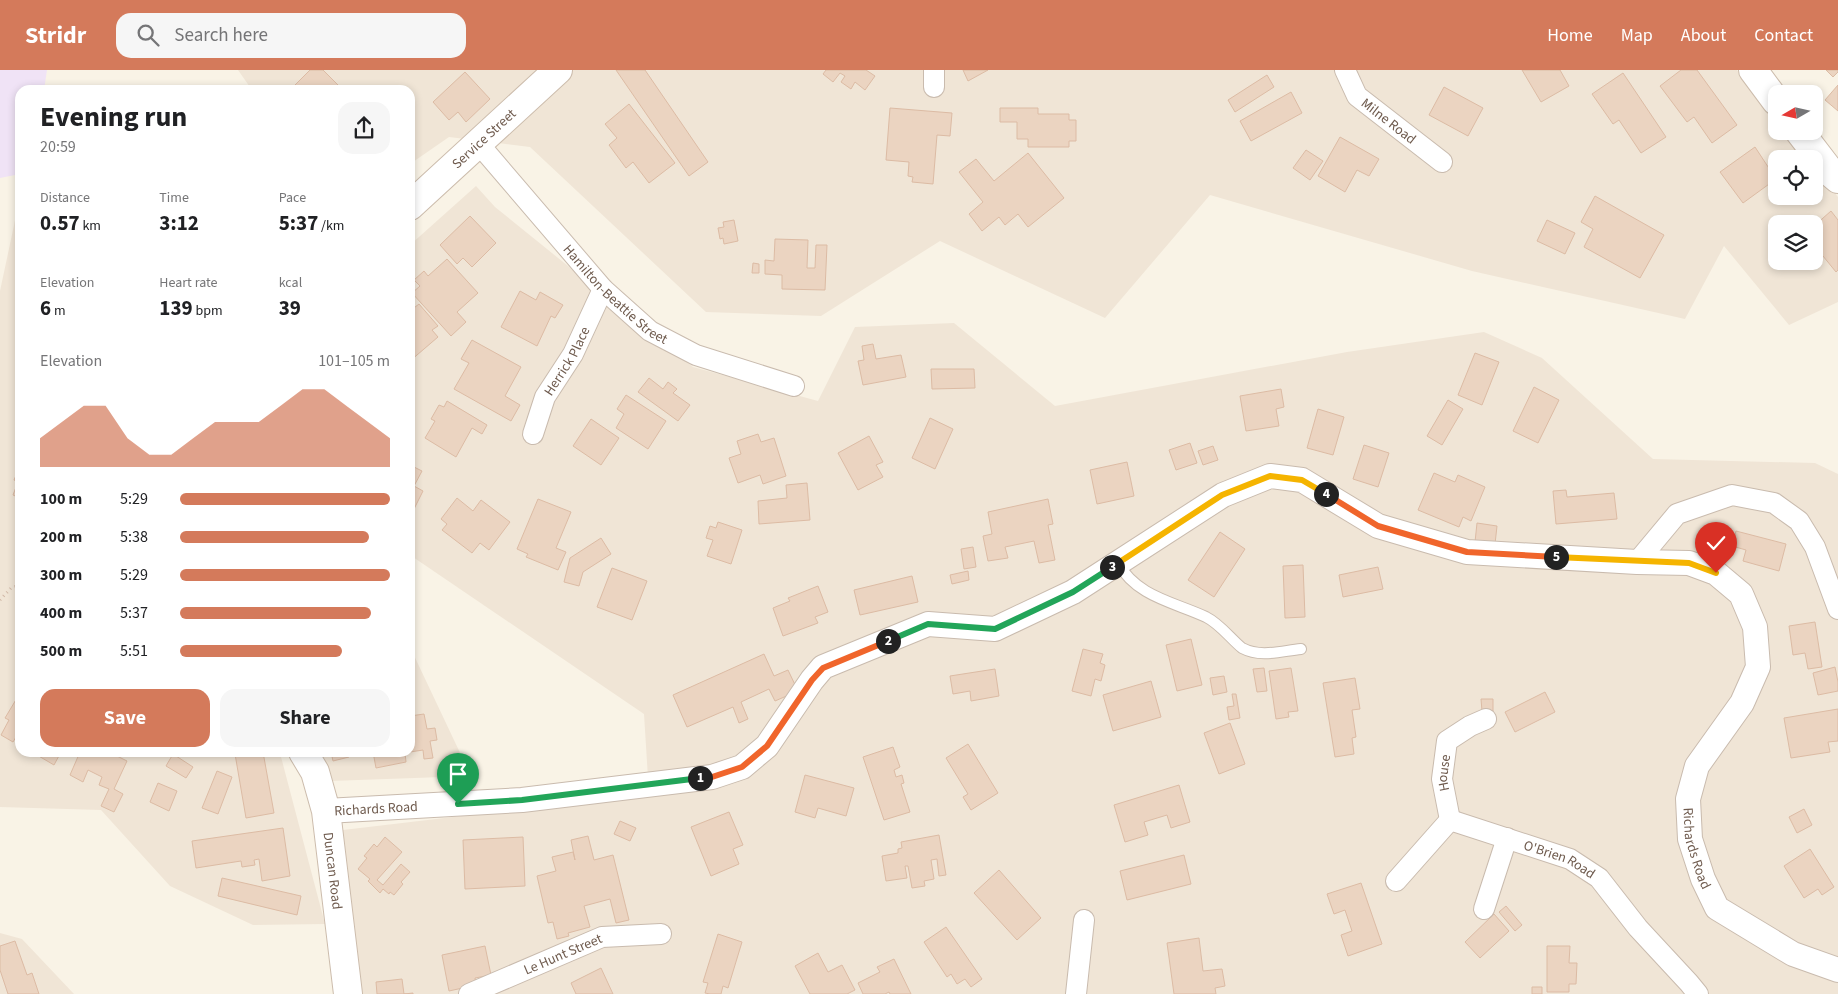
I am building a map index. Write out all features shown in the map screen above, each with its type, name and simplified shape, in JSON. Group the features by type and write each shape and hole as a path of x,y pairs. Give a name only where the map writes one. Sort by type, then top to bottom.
{"main road":[{"name":"Service Street","path":"415,201 558,70"},
{"path":"1753,70 1768,90"},
{"path":"1807,140 1832,174 1838,179"},
{"name":"Duncan Road","path":"306,757 315,772 326,811 348,994"}],"street":[{"name":"Milne Road","path":"1346,70 1357,96 1442,162"},
{"name":"Hamilton-Beattie Street","path":"478,143 603,289 650,330 696,354 794,386"},
{"name":"Herrick Place","path":"533,434 544,398 573,354 603,289"},
{"name":"Richards Road","path":"326,811 522,800 712,777 742,767 767,746 812,680 823,668 928,624 995,629 1073,592 1222,495 1270,476 1302,480 1378,526 1467,552 1637,562 1689,563 1716,573 1741,594 1755,627 1758,667 1742,703 1696,766 1688,799 1690,838 1703,879 1717,908 1793,954 1838,970"},
{"path":"1637,562 1677,514 1732,495 1774,503 1799,520 1815,547 1838,609"},
{"name":"House","path":"1450,820 1442,779 1447,741 1470,726 1486,719"},
{"path":"1396,882 1450,820"},
{"name":"O'Brien Road","path":"1450,820 1570,859 1599,878 1638,928 1698,994"},
{"path":"1484,909 1507,838"},
{"path":"1076,994 1084,920"},
{"name":"Le Hunt Street","path":"469,994 602,937 661,934"}],"lane":[{"path":"1118,563 1128,578 1154,597 1208,618 1242,648 1263,654 1301,649"}],"path":[{"path":"0,600 11,588 15,587"}],"shaded area":[{"path":"0,70 47,70 45,85 15,85 15,175 0,178"},
{"path":"238,70 1737,70 1768,110 1768,140 1792,140 1800,150 1768,150 1768,205 1823,205 1823,178 1838,197 1838,302 1789,325 1724,246 1685,319 1472,271 1210,195 1105,318 940,241 821,316 706,312 530,147 449,137 415,161 415,85 248,85"},
{"path":"476,186 495,207 693,367 818,401 855,327 954,323 1055,406 1347,352 1484,332 1542,358 1653,459 1815,463 1838,474 1838,994 357,994 342,865 343,830 649,794 644,714 415,558 415,241"},
{"path":"15,220 15,757 281,757 325,924 253,925 170,886 101,810 0,807 0,291"},
{"path":"415,658 471,776 330,781 324,757 415,757"},
{"path":"0,933 22,939 74,994 0,994"}],"building":[{"path":"310,70 323,70 338,85 295,85"},
{"path":"616,70 645,70 708,162 689,176"},
{"path":"826,70 866,70 875,76 865,90 855,82 851,89 841,82 845,76 840,73 833,82 823,74"},
{"path":"963,70 988,70 968,81"},
{"path":"1522,70 1560,70 1569,86 1541,102"},
{"path":"1681,70 1697,70 1737,125 1712,143 1694,117 1687,122 1660,86"},
{"path":"1826,70 1838,70 1838,72 1833,77"},
{"path":"465,72 490,99 466,122 458,112 449,120 433,102"},
{"path":"1623,73 1666,137 1641,153 1619,120 1613,124 1592,94"},
{"path":"1267,75 1274,87 1235,112 1228,100"},
{"path":"1838,85 1838,111 1825,100"},
{"path":"1444,87 1483,108 1468,136 1429,115"},
{"path":"1291,92 1302,113 1251,141 1240,121"},
{"path":"629,104 675,163 649,183 633,162 626,168 609,145 617,138 605,124"},
{"path":"890,108 952,113 950,136 937,135 933,184 912,182 913,177 908,176 909,162 886,160"},
{"path":"1000,108 1038,108 1038,114 1069,114 1069,120 1076,120 1076,141 1069,141 1069,147 1028,147 1028,139 1017,139 1017,122 1000,122"},
{"path":"1340,137 1379,159 1369,176 1357,170 1345,192 1318,176"},
{"path":"1755,147 1768,167 1768,185 1743,203 1720,172"},
{"path":"1306,150 1323,161 1310,180 1293,168"},
{"path":"1028,153 1064,198 1028,227 1018,214 1005,225 999,217 982,231 969,214 983,202 959,172 976,159 994,181"},
{"path":"1595,196 1664,235 1640,278 1584,247 1593,229 1581,222"},
{"path":"1831,211 1838,220 1838,270 1836,272 1823,256 1823,218"},
{"path":"470,216 496,243 472,267 463,258 457,264 440,245"},
{"path":"734,220 738,241 724,244 723,238 720,239 718,228 724,227 723,222"},
{"path":"1547,220 1575,233 1565,254 1537,241"},
{"path":"775,239 808,240 807,268 815,268 816,245 827,245 825,290 782,289 782,275 765,274 765,260 774,261"},
{"path":"447,259 478,293 457,312 466,322 451,336 415,296 415,290 420,286 415,279 424,271 428,276"},
{"path":"753,263 759,264 759,273 752,273"},
{"path":"520,291 536,300 540,292 563,305 555,318 551,316 537,346 501,327"},
{"path":"419,304 438,326 432,330 438,337 415,357 415,307"},
{"path":"472,340 521,367 505,396 520,405 511,421 454,389 469,363 461,359"},
{"path":"873,344 876,359 901,355 906,377 863,385 858,361 864,360 862,346"},
{"path":"1475,353 1499,362 1482,405 1458,395"},
{"path":"931,369 974,369 975,388 932,389"},
{"path":"649,378 663,389 668,382 677,389 673,393 690,405 678,421 638,392"},
{"path":"1534,387 1559,400 1538,443 1513,431"},
{"path":"1281,389 1284,407 1276,409 1279,426 1246,431 1240,396"},
{"path":"626,395 666,421 648,449 616,428 624,414 617,409"},
{"path":"1448,400 1463,409 1442,445 1427,436"},
{"path":"447,401 487,425 482,434 472,428 456,457 425,438 435,421 431,419 439,405 444,407"},
{"path":"1318,409 1344,417 1333,455 1307,448"},
{"path":"930,418 953,429 935,469 912,458"},
{"path":"591,419 619,438 601,465 573,446"},
{"path":"758,434 761,442 774,438 786,476 763,484 760,475 738,483 729,458 741,454 737,441"},
{"path":"869,436 883,462 876,465 883,477 858,490 838,453"},
{"path":"1190,443 1197,463 1176,470 1169,450"},
{"path":"1364,445 1389,453 1378,487 1353,479"},
{"path":"1213,446 1218,460 1203,465 1198,451"},
{"path":"1127,462 1134,496 1097,504 1090,470"},
{"path":"415,468 422,471 415,484"},
{"path":"1434,473 1455,482 1458,475 1485,487 1471,521 1463,517 1459,527 1418,510"},
{"path":"807,483 810,520 759,524 758,501 787,498 786,485"},
{"path":"415,487 423,491 415,507"},
{"path":"1566,490 1567,497 1614,493 1617,519 1556,524 1553,491"},
{"path":"457,498 473,511 481,500 510,522 489,550 480,543 472,553 442,530 447,524 441,519"},
{"path":"538,499 571,512 556,548 566,552 558,570 526,557 528,554 517,549"},
{"path":"1048,499 1053,524 1048,525 1055,560 1039,563 1034,541 1005,547 1008,558 988,561 983,536 992,534 988,512"},
{"path":"718,522 742,530 731,564 707,556 713,540 706,538 710,526 716,528"},
{"path":"1477,523 1497,526 1495,544 1475,542"},
{"path":"1736,531 1786,544 1779,571 1743,561 1746,550 1732,546"},
{"path":"1220,532 1245,549 1214,597 1188,580"},
{"path":"601,538 611,554 583,572 579,586 564,582 570,558"},
{"path":"973,547 976,567 964,569 961,549"},
{"path":"1303,565 1305,617 1285,618 1283,566"},
{"path":"1378,567 1383,589 1343,597 1339,575"},
{"path":"612,568 647,581 632,620 597,607"},
{"path":"968,571 969,580 952,584 950,575"},
{"path":"912,576 918,602 860,615 854,590"},
{"path":"818,586 828,612 815,617 818,623 783,636 773,608 790,601 788,598"},
{"path":"1815,622 1822,667 1808,669 1805,653 1793,655 1789,626"},
{"path":"1191,639 1202,685 1177,691 1166,645"},
{"path":"1083,649 1103,654 1100,663 1105,665 1101,681 1095,679 1091,696 1072,691"},
{"path":"764,654 774,676 788,670 798,691 775,701 769,689 741,702 748,719 739,723 733,707 687,727 673,695"},
{"path":"1835,667 1838,691 1818,695 1813,673"},
{"path":"1264,668 1267,691 1257,692 1253,669"},
{"path":"1291,668 1298,711 1288,712 1289,717 1276,719 1269,671"},
{"path":"995,669 999,696 971,701 970,691 953,694 950,676"},
{"path":"1224,676 1227,692 1213,695 1210,678"},
{"path":"1355,678 1360,709 1352,710 1356,737 1352,738 1354,754 1335,757 1323,683"},
{"path":"1151,681 1161,717 1113,731 1103,695"},
{"path":"1545,692 1555,712 1515,732 1505,712"},
{"path":"1232,694 1236,694 1240,718 1229,720 1227,707 1234,706"},
{"path":"1481,699 1493,699 1493,711 1482,711"},
{"path":"15,701 15,739 13,742 1,735 9,720 5,718"},
{"path":"1838,709 1838,741 1828,742 1830,752 1791,758 1784,718"},
{"path":"424,714 427,729 435,728 437,740 430,741 433,758 424,759 423,750 415,751 415,715"},
{"path":"1230,723 1245,764 1219,774 1204,733"},
{"path":"968,744 998,793 971,810 963,797 968,794 946,758"},
{"path":"893,747 900,767 894,770 896,777 902,775 904,783 901,784 910,812 884,820 863,757"},
{"path":"40,757 58,757 54,765"},
{"path":"78,757 119,757 127,761 114,789 123,794 114,812 101,806 109,789 99,785 102,777 88,770 83,782 70,775"},
{"path":"171,757 178,757 193,767 186,778 166,766"},
{"path":"236,757 264,757 274,813 246,818"},
{"path":"332,757 349,757 333,761"},
{"path":"374,757 405,757 406,762 376,768"},
{"path":"217,771 232,777 218,814 202,808"},
{"path":"805,775 854,788 846,816 818,808 815,818 795,812"},
{"path":"158,783 177,791 169,811 150,802"},
{"path":"1179,785 1190,822 1171,828 1167,815 1144,822 1148,835 1125,842 1114,805"},
{"path":"1804,809 1812,825 1797,833 1789,817"},
{"path":"729,812 743,845 733,849 739,864 711,876 691,827"},
{"path":"620,821 636,828 630,841 614,834"},
{"path":"283,828 290,876 262,881 259,859 254,860 255,865 242,867 241,861 196,868 192,841"},
{"path":"939,835 946,875 939,876 937,859 931,860 934,879 924,881 925,886 912,888 908,866 905,866 907,878 886,881 882,856 898,853 898,849 902,848 901,842"},
{"path":"588,836 594,860 613,855 629,920 616,923 610,899 584,906 590,927 568,933 569,936 557,939 553,922 548,923 537,876 556,871 552,857 573,852 575,860 571,840"},
{"path":"385,837 402,852 377,880 383,885 401,864 410,872 401,882 403,884 394,895 390,892 389,894 383,889 380,893 368,881 370,879 358,869 367,858 364,856 374,844 377,847"},
{"path":"523,837 525,886 465,889 463,840"},
{"path":"1810,849 1834,887 1822,895 1818,889 1804,898 1784,866"},
{"path":"1184,855 1191,884 1127,900 1120,871"},
{"path":"999,870 1041,918 1017,940 974,893"},
{"path":"222,878 301,896 297,915 218,896"},
{"path":"1361,883 1382,944 1348,956 1341,935 1352,931 1345,910 1334,914 1327,894"},
{"path":"1506,906 1522,925 1515,931 1499,912"},
{"path":"1494,914 1509,931 1480,958 1465,942"},
{"path":"946,927 982,979 971,987 965,979 957,984 951,974 947,977 924,942"},
{"path":"718,934 742,942 728,988 723,986 721,994 710,994 705,993 708,983 703,982"},
{"path":"1199,938 1203,971 1222,969 1225,986 1215,988 1216,994 1174,994 1167,943"},
{"path":"15,941 27,975 32,973 39,994 8,994 0,970 0,946"},
{"path":"485,946 491,975 475,978 476,985 449,991 442,955"},
{"path":"1547,946 1570,946 1569,963 1577,963 1576,984 1569,984 1569,992 1547,992"},
{"path":"818,953 828,972 842,965 855,990 847,994 810,994 795,966"},
{"path":"894,959 911,994 890,994 889,992 885,994 863,994 858,983 880,972 877,967"},
{"path":"601,968 613,994 576,994 571,983"},
{"path":"402,979 404,994 377,994 376,982"},
{"path":"1532,987 1542,987 1542,994 1532,994"}],"route":[{"path":"458,804 522,800 712,777 742,767 767,746 812,680 823,668 928,624 995,629 1073,592 1222,495 1270,476 1302,480 1378,526 1467,552 1637,562 1689,563 1716,573"}]}
